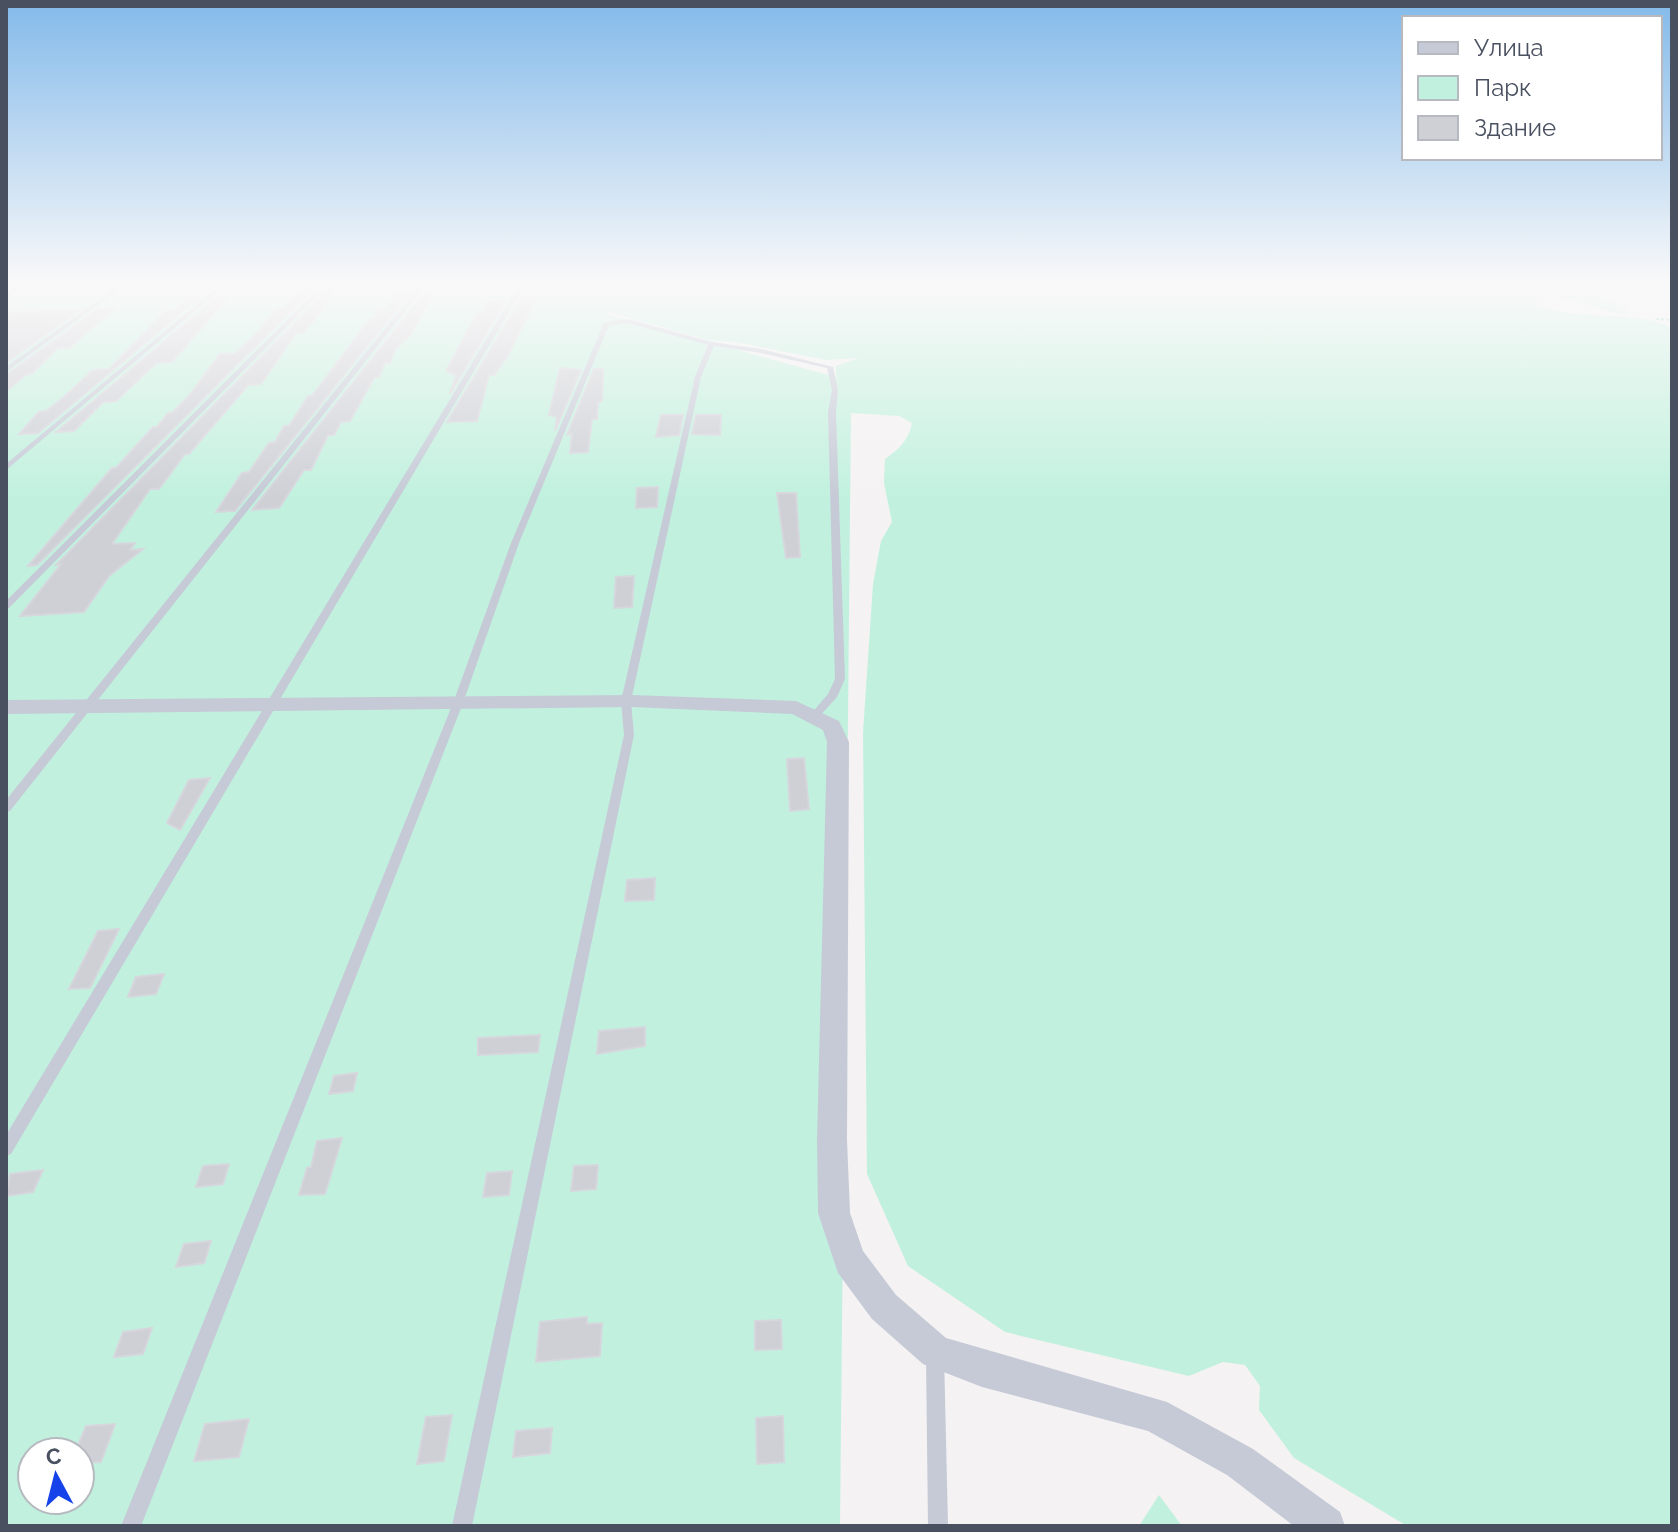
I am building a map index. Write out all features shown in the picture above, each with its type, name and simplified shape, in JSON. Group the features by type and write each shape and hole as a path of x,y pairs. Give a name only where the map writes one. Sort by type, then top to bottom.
{"street":[{"path":"6,707 626,701 796,708 815,715 832,726 838,742 832,1140 834,1213 850,1261 884,1307 935,1352 982,1369 1154,1415 1240,1462 1326,1526"}],"lane":[{"path":"6,370 25,356"},
{"path":"6,468 138,356"},
{"path":"6,606 254,356"},
{"path":"6,808 366,356"},
{"path":"6,1149 480,356"},
{"path":"131,1526 458,703 515,543 593,356"},
{"path":"462,1526 629,735 626,701 698,377 707,356"},
{"path":"783,356 826,364 834,375 832,412 840,679 833,695 815,715"},
{"path":"935,1352 938,1526"}],"green space":[{"path":"6,356 761,356 836,377 836,366 858,358 826,360 808,356 1672,356 1672,1526 1407,1526 1294,1458 1259,1410 1260,1386 1245,1365 1223,1362 1189,1376 1005,1332 908,1266 867,1174 863,733 873,584 881,541 892,522 884,483 885,459 902,444 912,423 899,416 851,413 840,1526 6,1526"},
{"path":"1159,1495 1182,1526 1139,1526"}],"building":[{"path":"32,356 49,356 6,391 6,375"},
{"path":"121,356 129,356 38,433 19,434 39,412 46,411 64,397 93,370 109,369"},
{"path":"146,356 177,356 172,362 156,363 116,401 103,402 74,431 56,432"},
{"path":"218,356 246,356 37,565 28,566 112,468 116,468 153,427 157,427 168,413 188,397"},
{"path":"261,356 280,356 261,384 248,385 189,454 185,454 159,489 150,489 112,544 135,543 130,550 143,549 109,576 84,612 20,616 61,564 56,565"},
{"path":"342,356 359,356 235,511 216,512 242,473 249,472 269,443 275,442 308,396 312,396"},
{"path":"374,356 393,356 390,363 385,363 379,377 374,378 350,421 341,422 334,435 328,435 311,470 304,470 279,508 252,510"},
{"path":"454,356 473,356 450,394 456,375 446,371"},
{"path":"486,356 507,356 494,375 489,375 477,421 447,422"},
{"path":"560,368 581,370 555,431 557,417 549,415"},
{"path":"594,369 603,369 602,401 598,402 597,419 592,419 588,452 570,453 572,434 567,435"},
{"path":"661,415 683,415 679,435 656,437"},
{"path":"696,415 721,415 720,435 692,434"},
{"path":"658,487 657,507 636,508 637,488"},
{"path":"777,493 796,493 800,557 786,558"},
{"path":"634,576 632,607 614,608 616,577"},
{"path":"804,758 809,809 790,811 787,759"},
{"path":"210,778 180,830 167,823 189,780"},
{"path":"655,878 654,900 625,901 627,880"},
{"path":"119,929 90,988 69,989 98,931"},
{"path":"164,974 156,994 128,997 136,977"},
{"path":"645,1027 645,1046 597,1054 599,1031"},
{"path":"540,1035 538,1052 478,1055 478,1038"},
{"path":"357,1073 353,1091 329,1094 334,1076"},
{"path":"342,1138 325,1194 299,1195 307,1168 311,1167 317,1141"},
{"path":"229,1164 223,1184 196,1187 203,1166"},
{"path":"598,1165 596,1189 571,1191 574,1166"},
{"path":"43,1170 33,1192 6,1196 10,1174"},
{"path":"512,1171 509,1195 483,1197 487,1173"},
{"path":"211,1241 204,1263 176,1267 184,1244"},
{"path":"587,1317 587,1324 602,1323 600,1356 536,1362 540,1322"},
{"path":"781,1320 782,1349 755,1350 755,1321"},
{"path":"152,1328 143,1354 114,1357 123,1332"},
{"path":"452,1415 444,1461 417,1464 426,1417"},
{"path":"783,1416 784,1462 757,1464 756,1418"},
{"path":"249,1419 239,1457 194,1461 205,1424"},
{"path":"115,1424 101,1462 96,1462 96,1436 82,1436 86,1426"},
{"path":"552,1428 550,1453 513,1457 516,1431"}]}
